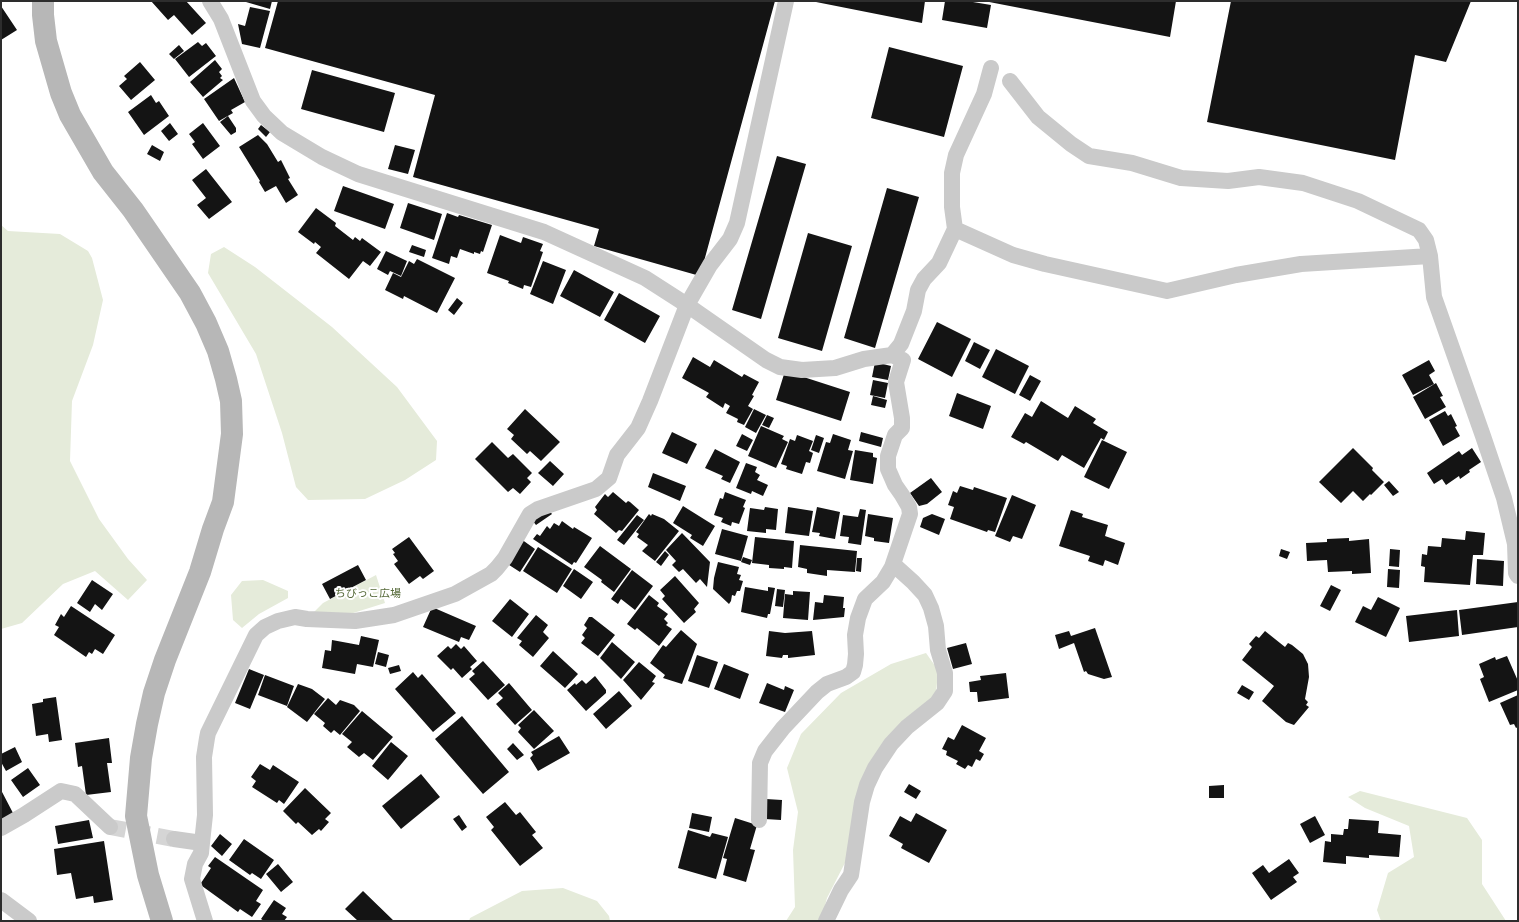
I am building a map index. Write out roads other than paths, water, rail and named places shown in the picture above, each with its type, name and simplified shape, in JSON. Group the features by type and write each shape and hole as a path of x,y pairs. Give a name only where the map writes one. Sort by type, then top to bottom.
{"street":[{"path":"44,1 43,15 46,41 61,93 70,115 103,172 133,210 190,293 206,323 218,351 231,402 232,434 224,502 213,529 200,572 177,626 160,673 147,724 141,758 136,816 148,875 162,921"},
{"path":"210,1 221,20 253,101 264,116 282,133 322,157 358,174 544,232 645,278 687,305 766,360 780,367 802,370 835,368 864,359 892,355 903,360 896,382 902,418 902,428 894,435 888,456 888,469 909,507 910,514 893,564 883,582 865,599 858,618 856,630 855,665 853,672 846,677 827,684 817,692 783,728 765,751 760,762 759,820"},
{"path":"205,921 192,879 194,864 201,853 205,815 204,757 208,733 256,636 265,627 278,621 295,617 355,622 394,615 455,594 491,574 497,568 505,558 530,514 538,509 596,489 609,478 617,455 638,428 687,305 710,265 730,239 737,224 786,1"},
{"path":"892,355 901,344 914,311 918,290 924,279 939,263 955,229 952,207 953,167 956,155 984,94 991,68"},
{"path":"1010,81 1038,117 1071,144 1090,156 1132,163 1182,178 1228,181 1259,177 1303,184 1358,201 1419,230 1426,240 1430,256 1434,297 1471,399 1504,498 1515,544 1516,573 1518,576"},
{"path":"955,229 1013,255 1167,291 1236,275 1301,264 1430,256"},
{"path":"826,921 841,890 851,875 862,802 875,768 892,744 907,727 936,704 945,691 945,673 938,650 936,626 931,608 925,595 893,564"},
{"path":"1,828 61,791 75,794 110,827"},
{"path":"174,839 202,843"},
{"path":"1,900 29,921"}],"tunnel":[{"path":"110,827 174,839"}],"park label":[{"name":"ちびっこ広場","path":"368,594"}]}
